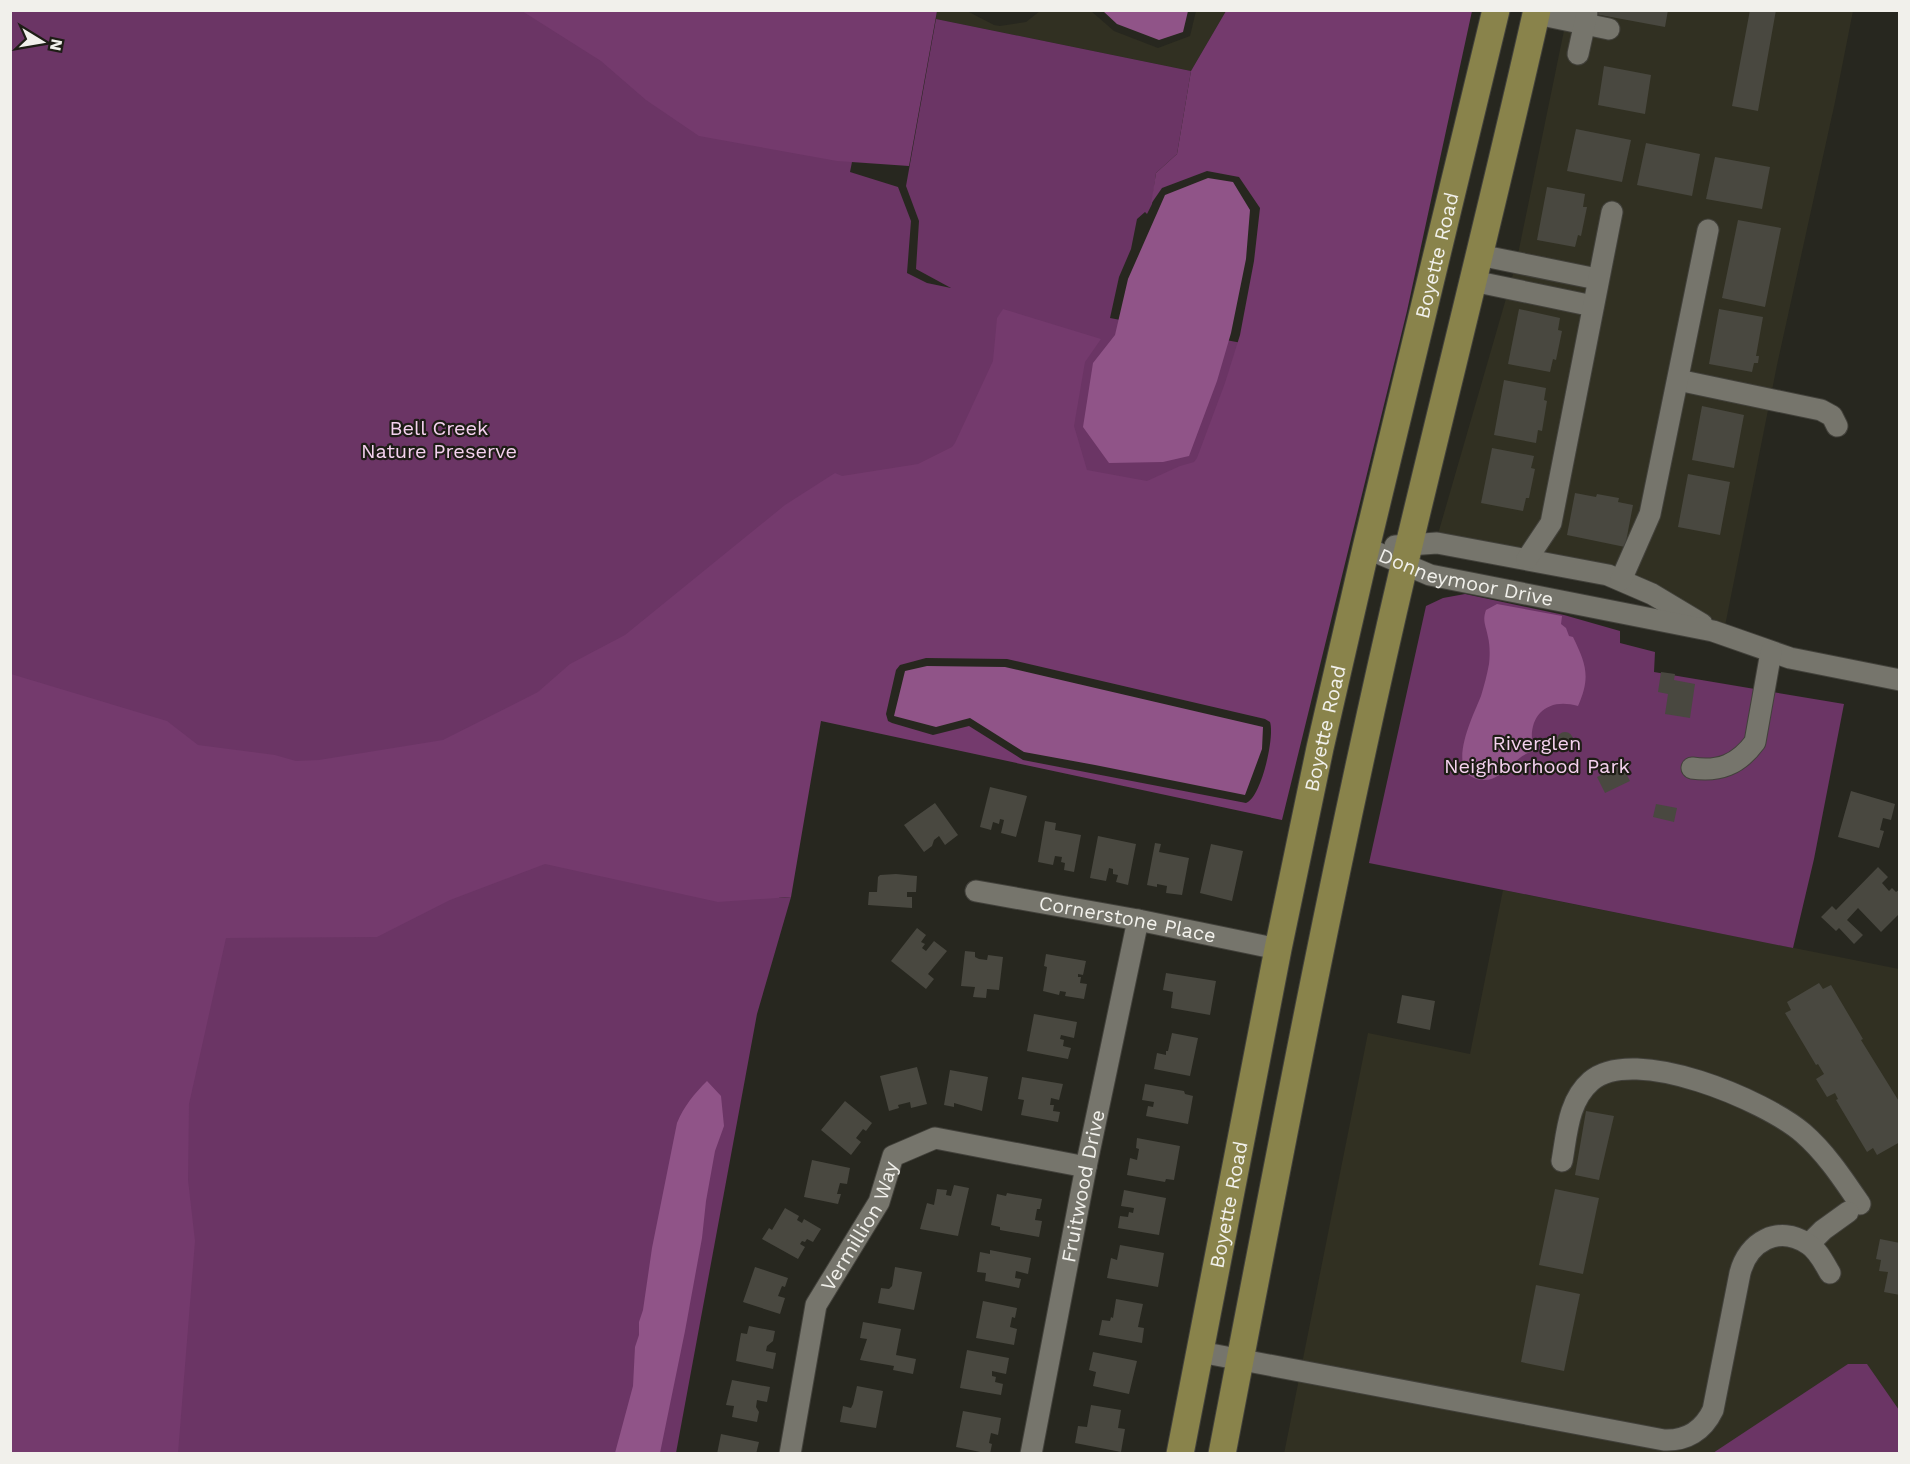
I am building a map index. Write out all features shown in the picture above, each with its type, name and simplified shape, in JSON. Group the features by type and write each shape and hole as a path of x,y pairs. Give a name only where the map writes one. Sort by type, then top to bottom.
{"main road":[{"name":"Boyette Road","path":"1180,1454 1278,949 1320,748 1496,10"},
{"name":"Boyette Road","path":"1222,1454 1319,951 1407,555 1537,12"}],"street":[{"path":"1537,12 1586,18 1608,29"},
{"path":"1578,54 1586,18"},
{"path":"1527,560 1551,523 1597,279 1612,213"},
{"path":"1621,580 1650,514 1708,230"},
{"path":"1476,268 1597,279"},
{"path":"1476,268 1593,306"},
{"path":"1678,380 1821,410 1832,416 1837,426"},
{"name":"Donneymoor Drive","path":"1366,548 1407,555 1437,543 1582,569 1621,580 1652,594 1713,631"},
{"name":"Donneymoor Drive","path":"1407,555 1430,576 1713,631 1771,652 1823,666 1899,680"},
{"path":"1692,768 1712,770 1725,767 1737,762 1755,742 1771,652"},
{"name":"Cornerstone Place","path":"976,891 1138,920 1278,949"},
{"name":"Fruitwood Drive","path":"1031,1454 1086,1167 1138,920"},
{"path":"1562,1161 1576,1100 1592,1081 1609,1072 1633,1069 1658,1071 1731,1092 1785,1120 1803,1134 1828,1159 1854,1208 1823,1230 1809,1244"},
{"name":"Vermillion Way","path":"790,1454 816,1305 879,1202 893,1156 935,1138 1086,1167"},
{"path":"1200,1352 1664,1440 1684,1447 1703,1426 1713,1410 1740,1273 1747,1253 1761,1240 1788,1237 1809,1244 1830,1273"}],"shaded area":[{"path":"522,11 937,11 909,166 837,161 699,136 646,100 601,61"},
{"path":"937,11 967,11 1000,26 1026,22 1040,11 1091,11 1114,31 1158,48 1190,36 1196,11 1226,11 1191,71 936,19"},
{"path":"1103,11 1188,11 1183,32 1159,40 1117,24"},
{"path":"1226,11 1472,11 1407,311 1282,820 821,721 791,897 718,902 545,864 450,900 377,937 226,938 189,1104 188,1180 195,1241 178,1453 11,1453 11,674 167,721 198,745 275,755 296,761 319,760 443,740 538,692 570,664 625,635 785,505 835,473 842,476 918,464 952,447 993,361 997,318 1003,309 1101,339 1085,362 1074,426 1087,470 1147,481 1194,462 1225,383 1240,335 1254,261 1260,208 1239,177 1207,171 1162,188 1151,204 1156,173 1177,154 1191,71","holes":["926,658 1007,659 1265,719 1270,722 1271,730 1269,753 1257,790 1252,799 1246,803 1023,760 969,726 933,735 888,721 886,714 896,670 900,665"]},
{"path":"1568,11 1853,11 1777,365 1725,626 1678,599 1438,534 1516,264"},
{"path":"1208,178 1233,182 1250,210 1246,259 1231,333 1217,381 1189,456 1163,462 1109,463 1083,427 1093,363 1115,335 1128,279 1165,195"},
{"path":"1497,604 1562,616 1561,624 1566,628 1569,636 1573,637 1581,655 1586,679 1578,706 1556,704 1540,713 1532,729 1534,751 1527,753 1496,777 1482,780 1470,776 1464,768 1462,756 1468,729 1481,696 1489,664 1489,640 1484,617 1486,610"},
{"path":"927,666 1005,667 1263,727 1262,749 1245,795 1024,752 970,718 936,727 894,716 905,671"},
{"path":"1503,890 1899,969 1899,1453 1284,1454 1368,1033 1470,1054"},
{"path":"707,1081 721,1096 724,1126 715,1151 702,1238 660,1453 615,1453 633,1386 639,1322 677,1123 690,1100"}],"green space":[{"name":"Bell Creek Nature Preserve","path":"10,11 882,11 850,172 898,187 911,221 907,273 927,283 951,288 916,269 919,221 906,186 936,19 1191,71 1177,154 1156,173 1152,204 1147,214 1145,212 1137,219 1131,249 1119,277 1110,318 1342,362 1292,699 832,609 779,898 791,897 757,1014 676,1453 11,1453"},
{"name":"Riverglen Neighborhood Park","path":"1465,594 1564,615 1620,631 1620,643 1655,652 1654,672 1844,704 1814,859 1793,948 1369,863 1426,606 1443,598"},
{"path":"1848,1364 1867,1364 1899,1410 1899,1453 1713,1453"}],"building":[{"path":"1596,10 1668,10 1665,27 1595,14"},
{"path":"1750,10 1776,10 1758,111 1732,106"},
{"path":"1604,66 1651,75 1645,114 1598,105"},
{"path":"1576,129 1631,140 1622,182 1567,171"},
{"path":"1646,143 1700,154 1692,196 1637,185"},
{"path":"1715,157 1770,167 1762,209 1706,199"},
{"path":"1547,187 1585,194 1583,207 1587,207 1581,236 1578,235 1575,247 1537,240"},
{"path":"1738,220 1781,228 1765,307 1722,298"},
{"path":"1519,309 1560,318 1558,330 1562,331 1556,360 1553,359 1550,372 1508,364"},
{"path":"1719,309 1763,317 1756,356 1759,356 1758,363 1754,363 1752,372 1709,364"},
{"path":"1504,380 1546,388 1544,400 1547,401 1542,431 1538,430 1536,443 1494,435"},
{"path":"1702,406 1744,415 1734,468 1692,460"},
{"path":"1492,448 1534,456 1531,468 1535,469 1529,498 1526,498 1523,511 1481,503"},
{"path":"1688,474 1730,482 1720,535 1678,527"},
{"path":"1575,493 1619,498 1618,502 1633,505 1625,547 1567,535"},
{"path":"1661,672 1675,674 1674,680 1695,684 1690,718 1665,714 1668,694 1658,692"},
{"path":"1562,732 1568,732 1573,740 1571,746 1562,748 1557,743 1557,737"},
{"path":"1622,765 1630,781 1605,793 1597,777"},
{"path":"990,787 1027,796 1016,837 1001,833 1004,820 1000,819 999,824 993,822 991,830 980,827"},
{"path":"1851,791 1895,804 1891,820 1883,818 1880,830 1884,831 1879,848 1838,837"},
{"path":"935,803 958,835 945,845 939,836 924,852 904,825"},
{"path":"1656,804 1677,808 1674,822 1653,817"},
{"path":"1045,821 1056,823 1055,830 1081,835 1074,872 1064,870 1065,863 1061,862 1062,857 1055,856 1053,865 1038,862"},
{"path":"1098,836 1136,844 1128,885 1116,882 1118,875 1113,874 1113,869 1109,868 1106,881 1090,878"},
{"path":"1155,843 1161,844 1159,852 1189,858 1182,895 1166,893 1167,886 1147,885"},
{"path":"1211,844 1243,851 1232,901 1200,893"},
{"path":"1878,867 1888,877 1882,883 1889,891 1892,888 1896,892 1900,889 1900,913 1881,932 1858,908 1847,920 1863,935 1854,944 1839,928 1836,931 1821,917 1832,906 1836,910"},
{"path":"896,874 917,876 916,892 907,892 907,897 912,897 912,908 868,905 869,892 877,892 878,877"},
{"path":"917,928 926,935 921,942 925,944 922,948 926,951 934,941 947,951 928,974 934,979 926,989 891,961"},
{"path":"965,951 975,952 975,957 979,959 987,960 988,955 1003,957 999,990 987,989 986,998 973,997 975,987 961,986"},
{"path":"1046,954 1086,961 1083,975 1078,974 1078,977 1081,977 1080,983 1087,984 1084,999 1065,996 1066,992 1060,991 1059,995 1043,991 1047,967 1044,966"},
{"path":"1166,973 1216,981 1210,1015 1171,1008 1173,992 1163,990"},
{"path":"1819,983 1823,989 1831,985 1863,1039 1861,1040 1900,1103 1900,1142 1877,1155 1873,1148 1867,1152 1836,1100 1838,1099 1835,1093 1827,1097 1816,1079 1824,1074 1818,1064 1816,1065 1785,1013 1791,1010 1787,1002"},
{"path":"1402,995 1435,1001 1430,1030 1397,1023"},
{"path":"1034,1014 1077,1022 1074,1038 1061,1035 1060,1039 1064,1040 1063,1046 1071,1048 1068,1059 1027,1051"},
{"path":"1172,1033 1198,1038 1190,1076 1154,1069 1157,1053 1166,1055 1168,1051"},
{"path":"917,1067 927,1104 911,1108 910,1102 898,1105 899,1108 889,1111 880,1076"},
{"path":"950,1070 988,1077 982,1111 954,1103 954,1107 944,1105"},
{"path":"1022,1077 1063,1084 1059,1100 1051,1098 1050,1105 1054,1105 1053,1111 1060,1112 1058,1122 1021,1115 1024,1100 1018,1099"},
{"path":"1145,1084 1184,1091 1185,1094 1193,1096 1188,1124 1146,1116 1148,1106 1153,1107 1154,1102 1142,1100"},
{"path":"845,1101 872,1123 856,1138 861,1142 851,1155 821,1130"},
{"path":"1586,1111 1614,1116 1599,1180 1575,1175"},
{"path":"1137,1138 1180,1146 1174,1180 1166,1179 1165,1182 1127,1175 1130,1158 1137,1160 1139,1149 1136,1148"},
{"path":"812,1160 850,1168 847,1184 840,1183 837,1194 841,1194 838,1204 804,1197"},
{"path":"954,1185 969,1188 958,1236 920,1229 927,1203 934,1205 937,1189 947,1190 946,1195 951,1196"},
{"path":"1555,1189 1599,1198 1583,1274 1539,1265"},
{"path":"1124,1190 1166,1198 1159,1235 1118,1228 1120,1216 1128,1217 1129,1212 1133,1213 1134,1208 1121,1206"},
{"path":"1007,1193 1042,1199 1035,1220 1042,1221 1039,1237 1000,1230 1000,1227 991,1225 997,1194 1006,1196"},
{"path":"785,1208 799,1216 797,1220 802,1223 804,1219 821,1229 813,1242 807,1239 805,1242 802,1241 800,1244 805,1247 798,1259 762,1239 769,1228 772,1230"},
{"path":"1880,1239 1900,1243 1900,1295 1884,1292 1888,1272 1879,1271 1881,1260 1876,1259"},
{"path":"1120,1245 1164,1253 1158,1287 1107,1278 1111,1258 1117,1260"},
{"path":"990,1250 1031,1258 1028,1274 1016,1271 1015,1278 1021,1279 1019,1288 985,1281 986,1273 977,1272 980,1252 990,1254"},
{"path":"755,1267 788,1278 778,1296 785,1298 780,1314 743,1302"},
{"path":"895,1267 922,1272 914,1310 878,1303 881,1288 889,1289 892,1286"},
{"path":"1536,1285 1580,1294 1564,1371 1521,1362"},
{"path":"1116,1299 1143,1304 1138,1327 1144,1328 1142,1343 1099,1335 1102,1320 1110,1321 1111,1317 1113,1318"},
{"path":"983,1301 1017,1308 1010,1327 1017,1329 1014,1345 976,1338"},
{"path":"863,1322 901,1329 896,1355 916,1359 913,1374 893,1370 894,1366 860,1360 867,1339 860,1338"},
{"path":"749,1326 775,1331 773,1341 767,1346 766,1351 776,1353 773,1369 736,1361 741,1333 747,1334"},
{"path":"967,1350 1009,1358 1006,1374 992,1371 992,1376 996,1377 995,1382 1003,1384 1001,1395 960,1388"},
{"path":"1093,1352 1137,1361 1129,1394 1093,1386 1096,1372 1089,1370"},
{"path":"732,1380 770,1387 767,1402 757,1400 756,1407 759,1412 757,1422 732,1417 734,1406 726,1405"},
{"path":"857,1386 883,1391 876,1428 840,1422 843,1406 851,1408"},
{"path":"1091,1405 1121,1410 1118,1428 1125,1429 1121,1452 1075,1443 1078,1426 1087,1427"},
{"path":"963,1411 1001,1418 998,1435 991,1433 990,1454 956,1447"},
{"path":"721,1434 759,1442 756,1454 717,1454"}]}
